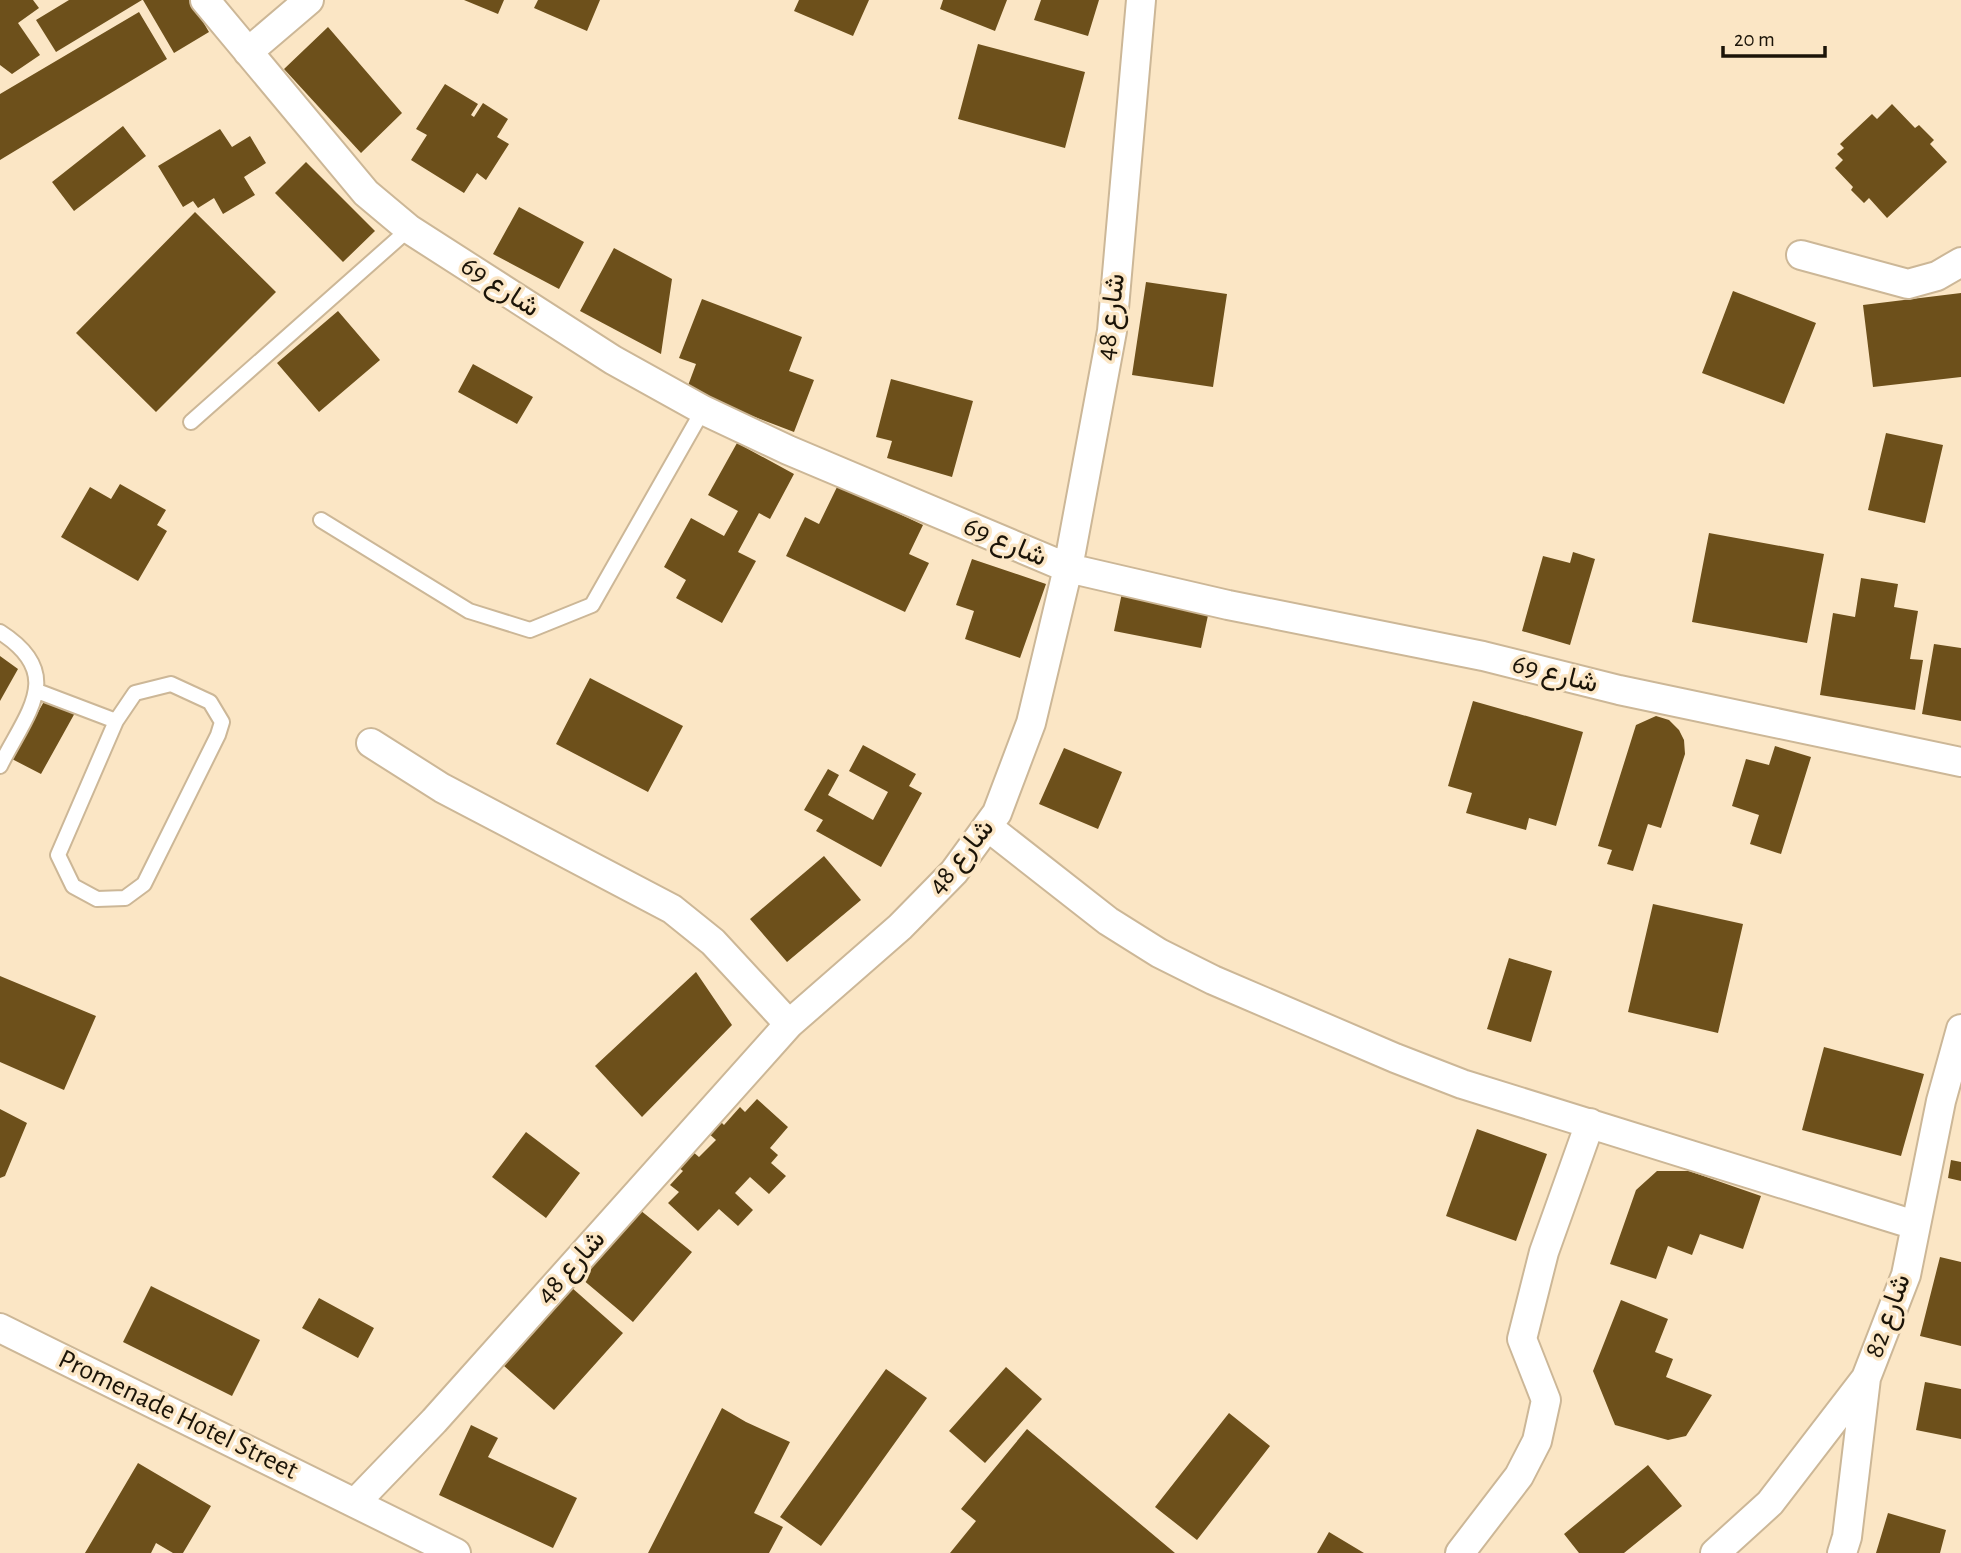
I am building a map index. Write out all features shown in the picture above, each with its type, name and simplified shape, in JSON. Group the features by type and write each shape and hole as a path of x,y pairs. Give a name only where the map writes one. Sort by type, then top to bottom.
{"street":[{"name":"شارع 69","path":"205,0 366,193 409,229 613,360 704,410 788,450 1069,568 1227,605 1483,656 1619,690 1961,762"},
{"path":"248,52 309,0"},
{"name":"شارع 48","path":"356,1502 434,1421 789,1024 900,927 954,872 992,820 1031,723 1069,568 1112,331 1141,0"},
{"path":"1801,254 1908,284 1937,276 1961,262"},
{"path":"371,743 442,788 672,909 713,942 789,1024"},
{"path":"992,820 1108,921 1159,953 1213,981 1462,1084 1917,1217"},
{"path":"992,820 1117,908 1167,940 1220,967 1467,1069 1917,1217"},
{"name":"شارع 82","path":"1715,1553 1770,1503 1866,1378 1906,1275 1941,1101 1961,1028"},
{"path":"1460,1553 1519,1476 1537,1441 1546,1400 1522,1339 1544,1252 1590,1123"},
{"name":"Promenade Hotel Street","path":"0,1328 456,1553"},
{"path":"1842,1553 1847,1537 1866,1378"}],"lane":[{"path":"191,422 409,229"},
{"path":"321,520 469,611 530,630 592,605 704,410"},
{"path":"0,632 16,642 35,667 37,691 0,766"},
{"path":"171,684 210,702 222,722 144,884 125,898 97,899 73,886 58,855 116,721 135,693 171,684"},
{"path":"37,691 116,721"}],"building":[{"path":"0,0 33,0 39,8 18,23 40,55 12,74 0,65"},
{"path":"69,0 142,0 56,52 36,20"},
{"path":"143,0 190,0 209,32 174,53"},
{"path":"464,0 504,0 498,14"},
{"path":"538,0 600,0 587,31 534,8"},
{"path":"799,0 869,0 853,36 794,11"},
{"path":"943,0 1007,0 995,31 940,9"},
{"path":"1041,0 1099,0 1088,36 1034,20"},
{"path":"139,12 167,59 0,160 0,94"},
{"path":"328,27 402,113 361,153 284,69"},
{"path":"978,44 1085,72 1065,148 958,119"},
{"path":"445,84 478,104 471,115 474,117 483,103 508,119 497,137 509,144 486,180 477,173 464,193 411,160 427,135 416,129"},
{"path":"1892,104 1915,128 1919,125 1934,140 1930,144 1947,162 1887,218 1869,198 1864,203 1835,168 1843,160 1837,154 1844,148 1840,144 1872,114 1877,119"},
{"path":"123,126 146,156 74,211 52,182"},
{"path":"220,129 232,147 250,136 266,163 244,177 255,195 223,214 214,198 198,208 193,201 183,207 158,166"},
{"path":"306,162 375,231 343,262 275,193"},
{"path":"519,207 584,242 559,289 493,254"},
{"path":"195,212 276,292 156,412 76,333"},
{"path":"614,248 672,279 661,354 580,311"},
{"path":"1146,282 1227,294 1213,387 1132,375"},
{"path":"1733,291 1816,323 1784,404 1702,373"},
{"path":"1961,293 1961,377 1873,387 1863,305"},
{"path":"702,299 802,337 789,371 814,380 794,432 686,391 696,364 679,358"},
{"path":"338,311 380,360 319,412 277,363"},
{"path":"473,364 533,397 517,424 458,392"},
{"path":"891,379 973,401 952,477 887,458 892,441 876,437"},
{"path":"1886,433 1943,445 1925,523 1868,510"},
{"path":"737,443 794,474 770,519 759,513 738,552 756,561 722,623 676,598 686,580 664,567 691,518 724,536 738,511 708,495"},
{"path":"120,484 166,510 157,525 167,531 138,581 61,537 90,487 111,499"},
{"path":"838,485 923,525 909,554 929,563 905,612 786,556 805,517 819,524"},
{"path":"1709,533 1824,554 1807,643 1692,622"},
{"path":"1573,552 1595,559 1570,645 1522,631 1543,556 1570,563"},
{"path":"972,559 1046,584 1020,658 965,639 974,611 956,605"},
{"path":"1861,578 1898,584 1894,607 1918,611 1910,659 1923,660 1915,710 1820,695 1833,613 1855,617"},
{"path":"1123,588 1210,606 1201,648 1114,631"},
{"path":"1934,644 1961,648 1961,721 1922,714"},
{"path":"0,656 18,669 0,701"},
{"path":"590,678 683,726 648,792 556,744"},
{"path":"47,696 76,711 41,774 12,759"},
{"path":"1473,701 1583,732 1556,826 1529,818 1526,830 1466,813 1472,793 1448,786"},
{"path":"1656,716 1669,720 1679,730 1684,740 1685,754 1661,828 1648,824 1633,871 1607,864 1612,850 1598,846 1636,725"},
{"path":"863,745 916,774 909,786 922,793 881,867 816,831 823,820 804,810 828,769 839,775 828,795 873,820 888,792 849,771"},
{"path":"1775,746 1811,757 1781,854 1750,844 1759,815 1732,806 1746,759 1769,765"},
{"path":"1064,748 1122,772 1098,829 1039,804"},
{"path":"824,856 861,900 787,962 750,919"},
{"path":"1653,904 1743,924 1718,1033 1628,1012"},
{"path":"1509,958 1552,971 1531,1042 1487,1029"},
{"path":"696,972 732,1025 642,1117 595,1066"},
{"path":"0,976 96,1016 64,1090 0,1062"},
{"path":"1824,1047 1924,1074 1901,1156 1802,1130"},
{"path":"757,1099 788,1127 770,1148 778,1155 771,1163 786,1176 769,1194 750,1177 735,1193 753,1210 738,1226 719,1209 698,1231 668,1203 679,1192 670,1185 683,1171 678,1167 692,1151 699,1157 716,1140 707,1132 719,1120 724,1125 740,1107 745,1112"},
{"path":"0,1109 27,1123 5,1176 0,1178"},
{"path":"1477,1129 1547,1154 1516,1241 1446,1216"},
{"path":"526,1132 580,1173 546,1218 492,1177"},
{"path":"1951,1160 1961,1162 1961,1181 1948,1178"},
{"path":"1657,1171 1689,1171 1761,1196 1743,1249 1700,1234 1692,1255 1668,1246 1656,1279 1610,1264 1636,1190"},
{"path":"640,1210 692,1252 633,1322 582,1279"},
{"path":"1940,1257 1961,1262 1961,1346 1920,1336"},
{"path":"151,1286 260,1340 232,1396 123,1342"},
{"path":"571,1287 623,1333 554,1410 503,1365"},
{"path":"319,1298 374,1328 358,1358 302,1328"},
{"path":"1621,1300 1668,1319 1655,1352 1673,1359 1666,1377 1712,1395 1686,1436 1668,1440 1615,1425 1593,1371"},
{"path":"1006,1367 1042,1399 985,1463 949,1431"},
{"path":"886,1369 927,1398 821,1546 780,1517"},
{"path":"1925,1382 1961,1389 1961,1439 1916,1430"},
{"path":"722,1408 790,1442 754,1513 783,1527 769,1553 648,1553"},
{"path":"1229,1413 1270,1446 1197,1540 1155,1507"},
{"path":"471,1425 498,1438 488,1457 577,1498 553,1548 439,1495"},
{"path":"1027,1429 1175,1553 950,1553 976,1521 961,1509"},
{"path":"138,1463 211,1506 183,1553 173,1553 156,1543 151,1553 85,1553"},
{"path":"1648,1465 1682,1506 1624,1553 1579,1553 1564,1534"},
{"path":"1888,1513 1946,1530 1940,1553 1876,1553"},
{"path":"1329,1532 1364,1553 1317,1553"}]}
